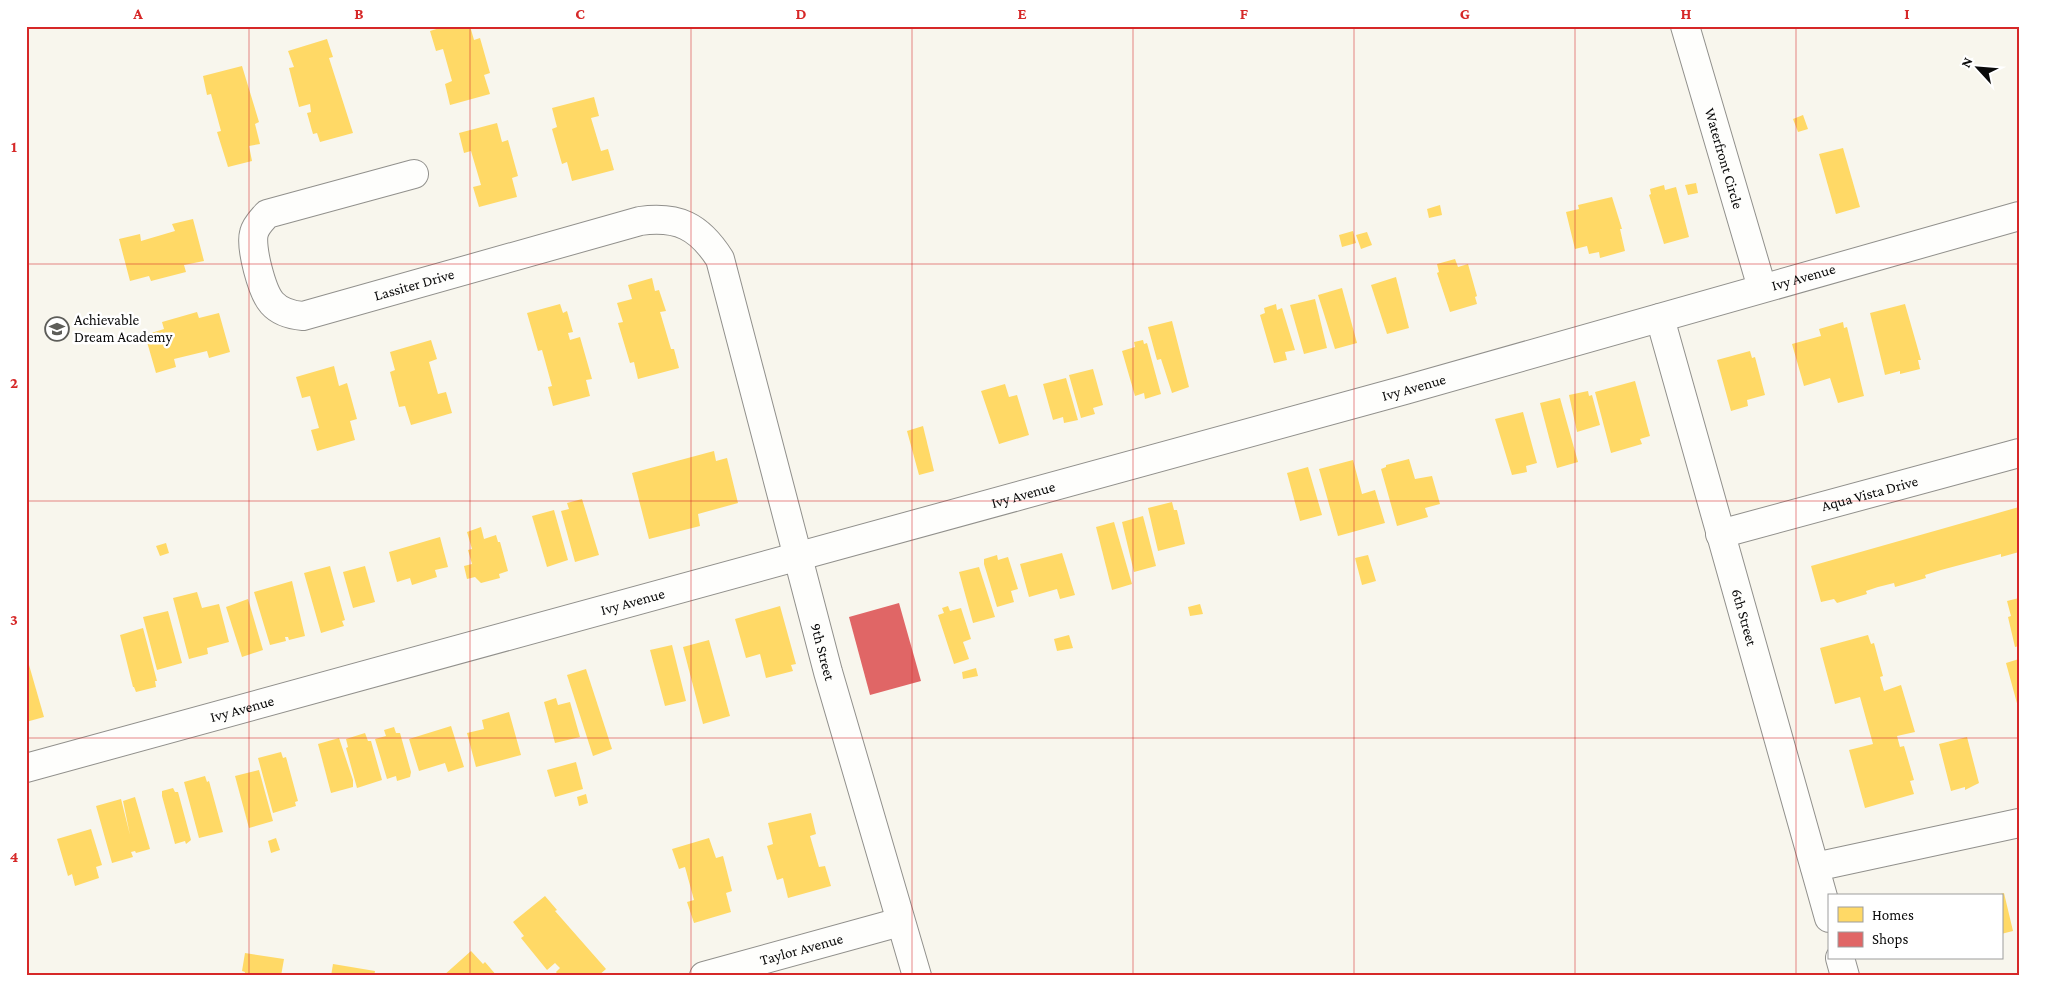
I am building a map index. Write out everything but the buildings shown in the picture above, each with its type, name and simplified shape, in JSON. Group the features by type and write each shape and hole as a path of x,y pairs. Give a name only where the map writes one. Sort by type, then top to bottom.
{"street":[{"name":"Waterfront Circle","path":"1685,26 1762,288"},
{"name":"Lassiter Drive","path":"414,174 268,214 258,224 254,232 252,247 271,302 284,312 303,316 640,221 660,218 678,222 694,229 709,242 720,259 738,326"},
{"name":"Ivy Avenue","path":"26,768 1376,398 2019,216"},
{"name":"6th Street","path":"1660,318 1828,914"},
{"name":"9th Street","path":"738,326 828,672 917,976"},
{"name":"Aqua Vista Drive","path":"1720,534 2019,453"},
{"path":"1815,867 2019,823"},
{"name":"Taylor Avenue","path":"704,976 900,922"},
{"path":"1840,960 1844,976"}],"place":[{"name":"Achievable Dream Academy","path":"57,329"}]}
